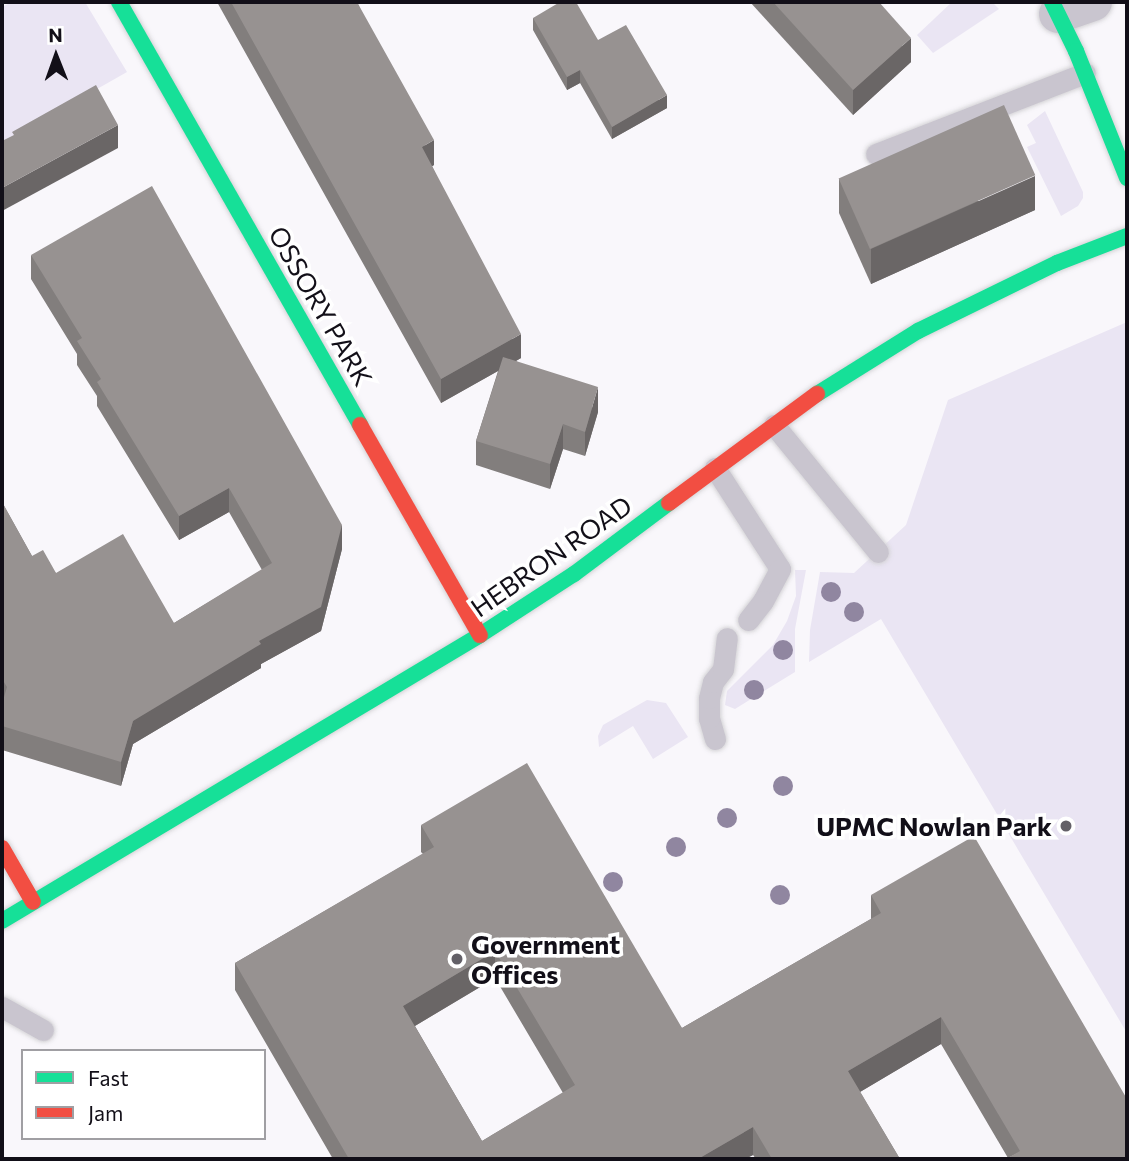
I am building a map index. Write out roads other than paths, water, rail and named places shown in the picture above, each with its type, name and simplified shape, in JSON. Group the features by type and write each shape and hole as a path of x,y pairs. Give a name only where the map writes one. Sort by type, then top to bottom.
{"street":[{"name":"OSSORY PARK","path":"119,2 480,635"},
{"path":"1068,6 1085,73 1127,178"},
{"name":"HEBRON ROAD","path":"2,921 480,635 574,574 774,425 918,331 1058,263 1127,236"},
{"path":"2,848 33,902"}],"lane":[{"path":"876,153 1085,73"},
{"path":"774,425 878,552"},
{"path":"715,468 780,569 763,601 748,620"},
{"path":"715,739 709,718 709,698 713,682 723,669 727,638"},
{"path":"2,1007 43,1030"}],"place":[{"name":"UPMC Nowlan Park","path":"1066,826"},
{"name":"Government Offices","path":"457,959"}]}
